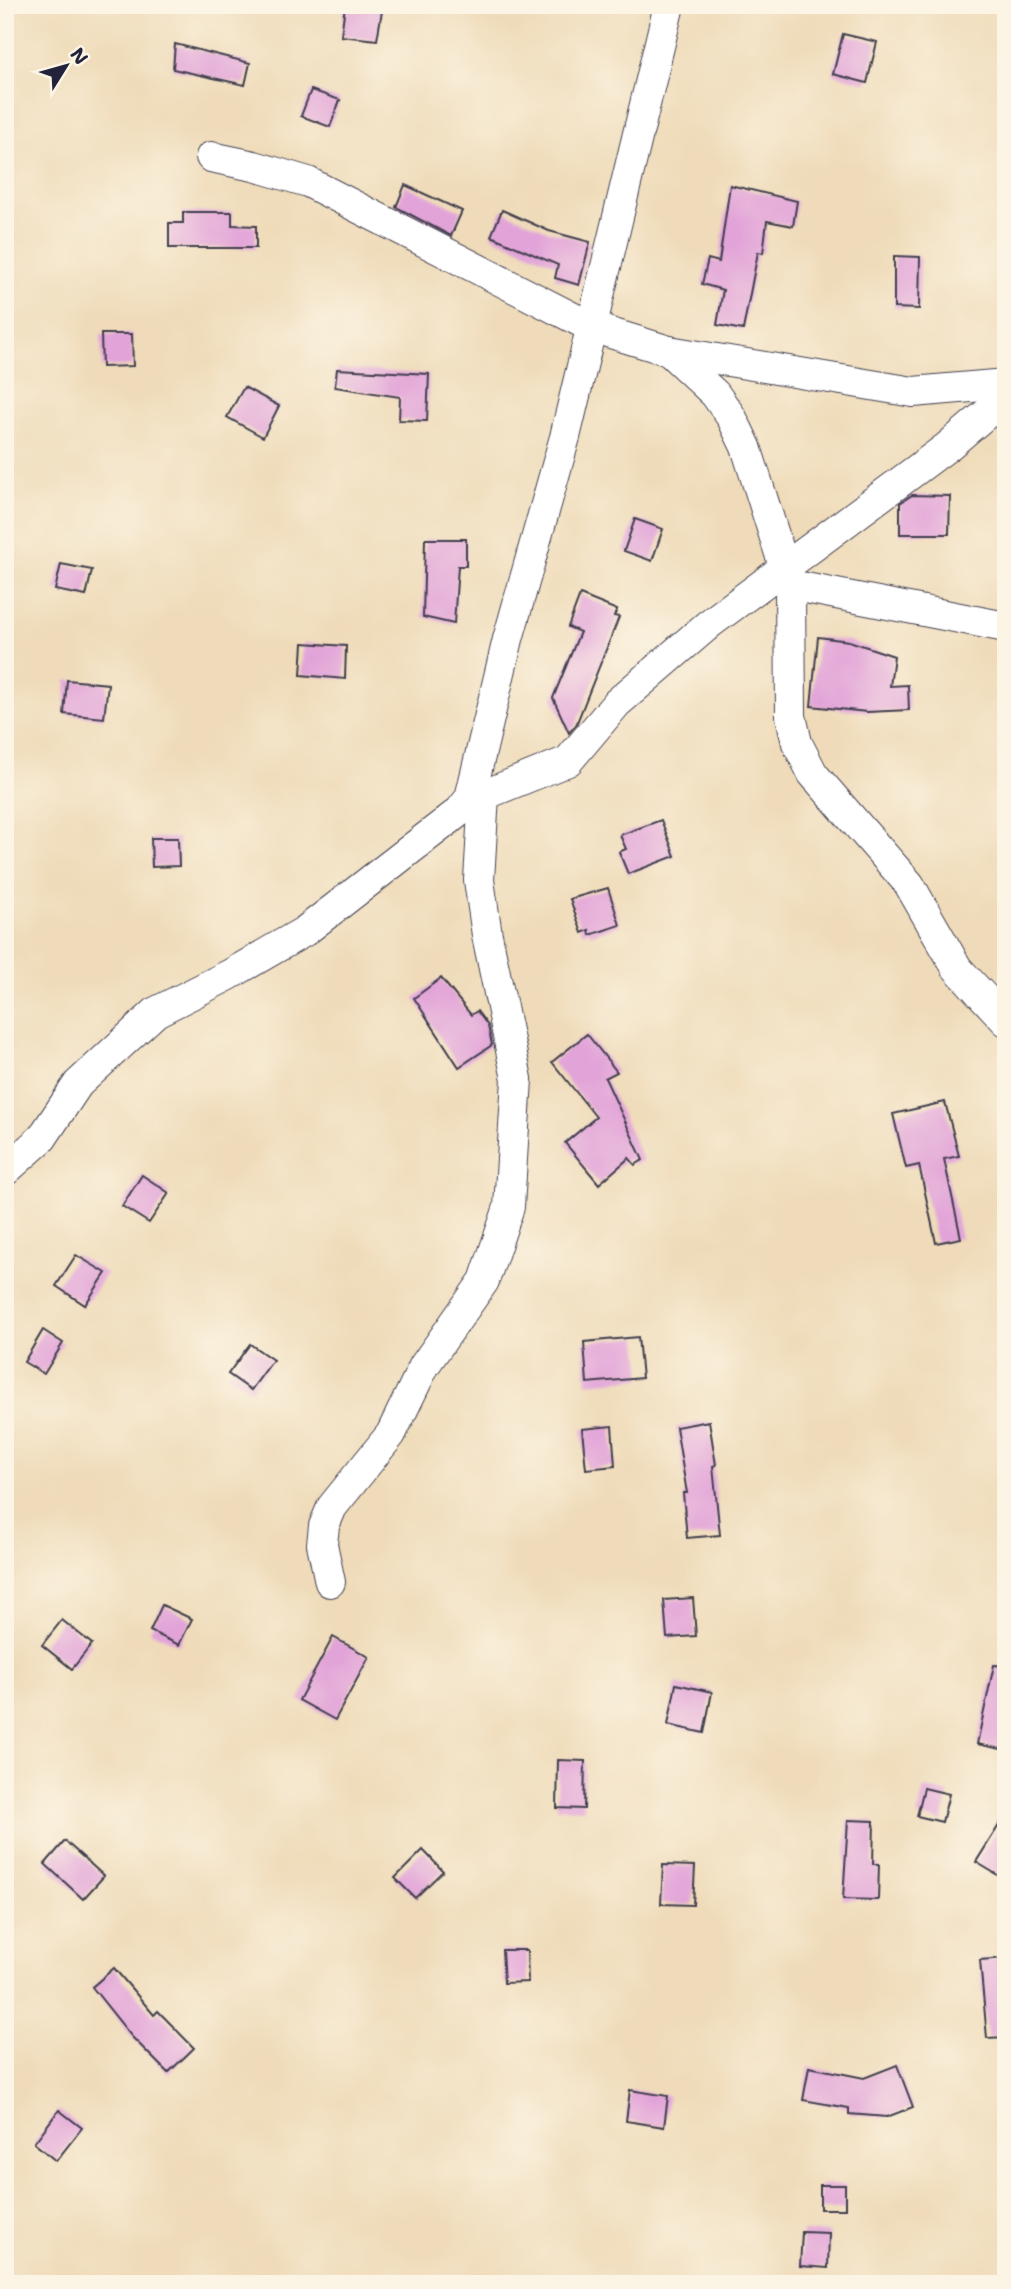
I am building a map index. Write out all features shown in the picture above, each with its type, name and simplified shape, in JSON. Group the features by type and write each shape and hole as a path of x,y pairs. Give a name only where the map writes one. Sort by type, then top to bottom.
{"street":[{"path":"331,1582 322,1544 324,1526 332,1507 391,1434 424,1366 479,1290 494,1261 509,1207 517,1079 487,935 479,880 477,797 508,639 565,437 669,5"},
{"path":"211,157 272,170 327,191 591,327 669,351 913,392 1006,384"},
{"path":"669,351 715,394 732,418 746,447 787,576 790,716 797,743 813,774 909,884 957,968 1006,1021"},
{"path":"5,1171 43,1138 78,1084 156,1012 229,975 305,931 477,797 568,761 617,703 740,598 787,576 1006,397"},
{"path":"787,576 1006,627"}],"building":[{"path":"345,5 383,5 377,40 341,36"},
{"path":"843,34 877,42 867,83 833,74"},
{"path":"175,44 250,63 245,85 173,69"},
{"path":"311,90 340,100 330,127 301,116"},
{"path":"405,185 462,211 451,236 396,207"},
{"path":"730,185 797,201 793,226 767,221 763,253 758,252 743,330 717,325 723,290 702,284 708,259 719,262"},
{"path":"502,210 549,231 590,242 579,285 555,278 558,265 491,236"},
{"path":"183,212 232,212 232,225 256,226 256,248 169,248 169,223 183,223"},
{"path":"894,256 920,257 919,309 894,308"},
{"path":"101,334 132,334 133,366 102,367"},
{"path":"337,369 429,374 427,421 399,420 400,397 335,387"},
{"path":"244,387 279,406 263,437 227,417"},
{"path":"912,495 950,496 949,534 900,534 900,503"},
{"path":"635,519 663,529 652,561 624,551"},
{"path":"425,539 466,539 466,566 458,566 454,624 423,617"},
{"path":"61,564 92,570 86,596 55,590"},
{"path":"580,595 617,610 614,616 619,617 576,725 569,733 553,698 580,632 568,627"},
{"path":"818,637 849,641 894,656 890,686 908,685 909,710 867,712 811,706"},
{"path":"303,643 346,646 345,679 301,675"},
{"path":"67,680 108,684 104,718 64,714"},
{"path":"661,820 675,856 628,874 619,852 626,849 620,835"},
{"path":"151,838 178,838 179,866 152,867"},
{"path":"608,888 620,925 590,935 589,930 582,933 570,899"},
{"path":"441,978 471,1015 477,1011 488,1026 492,1045 459,1067 414,998"},
{"path":"587,1034 617,1072 605,1078 643,1160 635,1165 629,1158 599,1184 565,1143 596,1117 552,1062"},
{"path":"945,1102 959,1156 944,1159 961,1238 936,1243 919,1165 906,1168 893,1114"},
{"path":"142,1175 169,1193 149,1223 122,1206"},
{"path":"76,1255 106,1273 85,1305 56,1286"},
{"path":"43,1330 63,1343 44,1374 24,1362"},
{"path":"638,1337 642,1378 587,1383 584,1342"},
{"path":"250,1344 273,1360 251,1390 228,1374"},
{"path":"709,1421 716,1465 713,1466 720,1535 687,1538 683,1493 687,1493 676,1427"},
{"path":"612,1426 615,1466 586,1469 582,1429"},
{"path":"693,1598 696,1636 667,1638 664,1600"},
{"path":"162,1605 192,1619 179,1645 150,1631"},
{"path":"62,1620 92,1644 72,1669 42,1645"},
{"path":"333,1637 369,1657 335,1720 299,1700"},
{"path":"994,1665 1006,1666 1006,1750 977,1744"},
{"path":"676,1684 712,1692 704,1733 668,1725"},
{"path":"558,1760 585,1761 584,1809 557,1808"},
{"path":"924,1788 949,1794 942,1822 917,1816"},
{"path":"1006,1814 1006,1880 976,1862"},
{"path":"848,1820 874,1821 873,1864 879,1864 878,1900 843,1899"},
{"path":"65,1841 104,1876 83,1899 45,1864"},
{"path":"423,1850 443,1871 415,1898 395,1878"},
{"path":"663,1865 695,1866 693,1905 661,1904"},
{"path":"502,1950 527,1950 528,1982 504,1983"},
{"path":"1006,1958 1006,2037 987,2038 980,1960"},
{"path":"114,1968 154,2015 158,2011 194,2048 168,2073 132,2037 92,1987"},
{"path":"897,2065 913,2107 887,2117 849,2114 849,2108 803,2100 809,2067 864,2078"},
{"path":"630,2090 668,2096 664,2127 626,2121"},
{"path":"59,2110 82,2128 56,2161 34,2143"},
{"path":"820,2185 845,2185 845,2209 820,2209"},
{"path":"802,2232 829,2233 828,2268 800,2266"}]}
